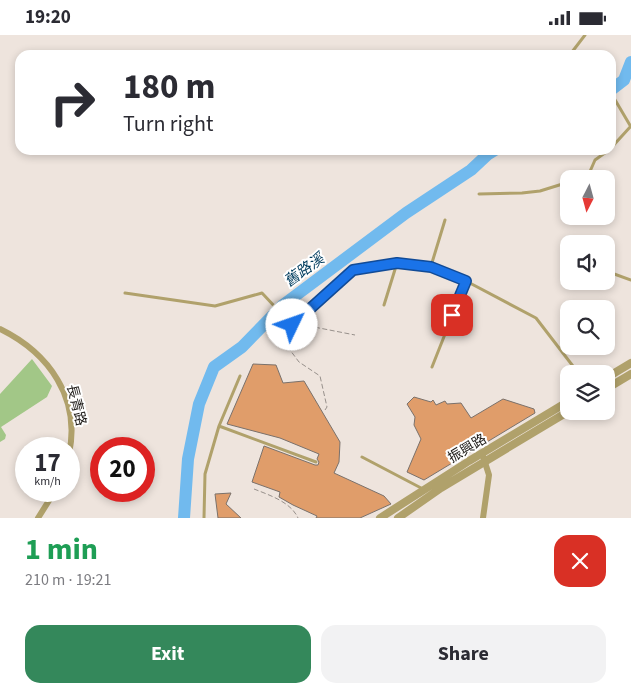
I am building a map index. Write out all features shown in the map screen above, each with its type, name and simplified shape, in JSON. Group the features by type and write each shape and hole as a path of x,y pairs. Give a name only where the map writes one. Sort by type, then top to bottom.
{"street":[{"name":"長青路","path":"0,329 18,337 33,349 58,379 68,407 71,437"},
{"path":"615,373 631,363"},
{"path":"615,384 631,375"},
{"name":"振興路","path":"398,518 484,457 560,407"},
{"name":"振興路","path":"380,518 424,489 560,416"},
{"path":"483,518 489,475 484,457"},
{"path":"38,518 48,502"}],"lane":[{"path":"574,50 585,35"},
{"path":"616,101 631,127 616,143"},
{"path":"591,170 595,160 602,155"},
{"path":"479,194 540,191 560,185"},
{"path":"431,267 445,220"},
{"path":"384,305 397,263"},
{"path":"125,293 215,306 262,293 292,325 353,270 397,263 431,267 466,281 536,318 572,365"},
{"path":"615,274 631,280"},
{"path":"432,367 466,281"},
{"path":"204,518 205,474 219,425 240,376"},
{"path":"219,425 316,462"},
{"path":"362,457 424,489 429,496"}],"path":[{"path":"292,325 290,350 299,362 320,376 327,407 325,410"},
{"path":"293,331 314,327 355,335"},
{"path":"254,489 274,497 291,509 298,518"}],"green space":[{"path":"32,359 52,386 47,397 1,427 6,435 5,439 0,442 0,394"}],"building":[{"path":"253,364 276,365 283,383 304,381 340,442 339,462 334,473 384,496 391,504 360,518 316,518 317,516 279,497 280,492 252,482 264,446 315,465 318,465 319,462 317,459 319,454 280,438 227,424"},
{"path":"414,397 431,402 433,400 436,405 445,401 447,404 461,403 471,418 503,399 534,409 535,413 424,480 407,472 421,439 414,425 415,417 407,404"},
{"path":"231,493 226,504 241,518 218,518 215,494"}],"waterway":[{"name":"舊路溪","path":"616,86 624,80 631,62"},
{"name":"舊路溪","path":"184,518 188,459 199,404 214,367 242,347 283,305 406,213 471,170 487,155"}],"route":[{"path":"292,325 353,270 397,263 431,267 466,281 452,315"}]}
